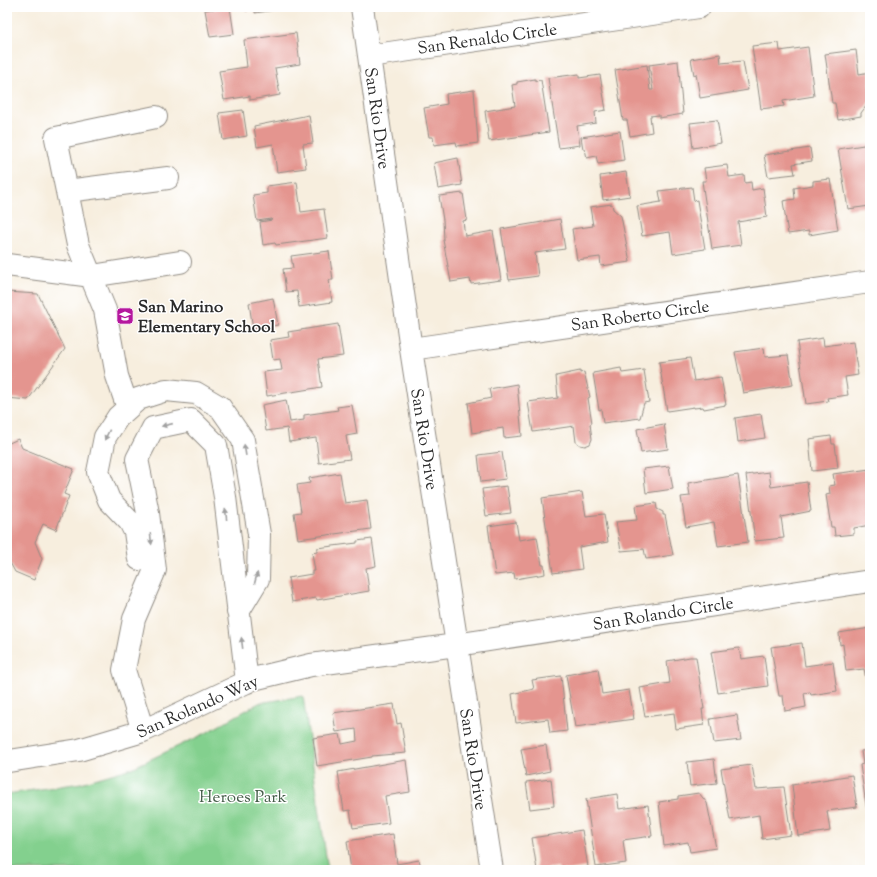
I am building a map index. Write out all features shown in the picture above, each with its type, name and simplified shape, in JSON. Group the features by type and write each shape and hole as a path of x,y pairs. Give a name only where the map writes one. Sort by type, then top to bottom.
{"street":[{"name":"San Rio Drive","path":"362,7 411,349 492,870"},
{"name":"San Renaldo Circle","path":"370,56 699,7"},
{"path":"128,408 117,376 105,310 78,244 56,138 156,117"},
{"path":"67,191 168,178"},
{"path":"7,265 92,276 180,262"},
{"name":"San Roberto Circle","path":"411,349 870,282"},
{"path":"143,598 136,532 130,522 108,500 98,472 105,437 118,417 138,400 166,390 196,392 220,407 243,440 259,534 258,580 238,612"},
{"path":"143,731 124,670 134,619 155,570 148,513 138,459 153,428 191,420 216,445 247,682"},
{"name":"San Rolando Circle","path":"456,645 870,580"},
{"name":"San Rolando Way","path":"9,761 79,750 143,731 247,682 311,665 456,645"}],"green space":[{"name":"Heroes Park","path":"303,696 328,870 7,870 7,794 81,783 132,768 206,733 259,703"}],"building":[{"path":"230,7 234,34 210,37 205,10"},
{"path":"245,7 289,8 255,13 255,9 246,11"},
{"path":"296,33 300,64 275,68 280,95 250,100 250,96 224,100 219,71 247,67 244,40"},
{"path":"779,43 780,51 808,47 814,96 783,101 784,106 761,109 752,46"},
{"path":"856,50 859,74 870,72 870,101 861,113 861,116 838,120 835,103 832,103 825,54"},
{"path":"720,54 721,63 743,61 748,90 700,98 696,74 694,75 691,59"},
{"path":"678,61 683,114 659,118 659,115 650,116 652,132 630,136 627,120 623,120 615,70 647,65 650,90 653,90 649,65"},
{"path":"579,74 579,78 600,75 606,110 595,112 596,123 577,126 580,145 559,148 548,78"},
{"path":"535,79 535,81 541,80 549,132 489,141 485,111 515,106 512,85 517,84 517,82"},
{"path":"474,90 478,143 457,146 456,142 434,145 433,137 429,137 424,108 447,104 446,94"},
{"path":"243,110 247,136 223,140 219,113"},
{"path":"309,115 313,143 303,144 306,168 277,172 273,144 257,147 254,126"},
{"path":"717,120 721,143 693,148 690,123"},
{"path":"620,131 624,160 598,164 596,156 587,158 585,149 583,149 581,137"},
{"path":"870,144 870,206 848,209 838,149"},
{"path":"810,148 812,161 793,164 795,174 768,177 764,155"},
{"path":"458,158 462,185 438,189 434,163"},
{"path":"727,165 729,177 744,175 745,183 751,182 752,190 763,188 767,217 738,222 741,245 712,249 702,181 706,181 704,168"},
{"path":"626,172 630,196 603,200 600,176"},
{"path":"830,179 838,230 809,235 809,231 788,234 783,201 795,199 794,188 813,185 813,181"},
{"path":"297,182 301,212 324,209 328,238 276,245 275,243 263,245 260,222 272,220 257,221 253,195 267,193 267,186"},
{"path":"692,187 694,201 697,200 705,249 673,254 670,232 642,236 637,206 661,202 659,191"},
{"path":"463,193 467,220 463,221 465,236 493,231 501,280 471,284 470,279 451,282 443,240 443,220 439,196"},
{"path":"612,204 613,209 621,216 630,262 601,266 600,257 577,260 572,229 593,226 590,207"},
{"path":"560,219 565,249 535,253 538,276 509,280 501,229"},
{"path":"329,251 333,280 329,280 332,302 299,307 297,291 286,292 283,269 293,268 291,256"},
{"path":"7,292 38,294 65,349 28,400 7,398"},
{"path":"273,298 278,325 253,329 249,303"},
{"path":"338,324 343,356 318,359 322,387 267,396 264,372 282,370 280,359 273,360 270,340 289,337 288,332"},
{"path":"823,338 824,346 853,342 858,375 845,377 848,395 827,398 828,401 806,404 797,342"},
{"path":"764,348 765,357 788,355 793,385 743,393 735,352"},
{"path":"690,358 694,381 721,377 726,405 704,409 703,407 694,407 667,411 659,362"},
{"path":"621,368 622,373 644,370 649,402 644,403 640,418 603,423 601,409 599,410 593,373"},
{"path":"580,371 580,373 584,372 590,397 588,398 592,423 590,424 592,439 590,444 585,446 576,442 574,426 533,432 528,402 558,398 556,376"},
{"path":"517,384 522,436 504,438 503,428 472,433 468,403 491,398 489,389"},
{"path":"286,400 290,422 304,420 304,415 338,410 337,407 352,405 357,434 346,436 350,459 319,463 316,438 289,442 287,428 266,431 262,405"},
{"path":"761,414 765,438 738,442 735,418"},
{"path":"664,424 668,449 641,453 637,429"},
{"path":"831,436 832,444 835,444 838,468 812,471 809,439"},
{"path":"18,439 22,448 74,469 64,494 69,496 56,530 43,524 35,542 42,559 34,580 15,572 7,557 7,444"},
{"path":"502,452 506,479 481,482 478,455"},
{"path":"669,466 673,489 646,493 643,469"},
{"path":"870,469 870,525 854,528 854,534 835,536 834,527 831,527 826,495 830,494 829,486 835,485 833,474"},
{"path":"769,472 771,487 807,482 811,511 781,517 784,538 755,541 746,475"},
{"path":"340,473 345,503 367,500 371,529 298,539 294,513 301,512 297,485 310,483 309,478"},
{"path":"738,475 748,542 718,546 714,522 686,527 681,497 690,496 688,483"},
{"path":"507,486 511,513 486,516 482,489"},
{"path":"582,492 586,516 604,514 608,542 579,547 582,569 553,573 542,498"},
{"path":"656,503 657,509 665,515 673,555 646,559 644,549 621,551 616,522 637,520 635,506"},
{"path":"516,522 519,540 537,537 545,574 515,579 514,573 495,575 488,526"},
{"path":"372,539 376,566 366,568 369,591 317,600 316,598 292,602 288,578 312,574 312,571 315,571 312,553 317,552 317,548 357,543 357,541"},
{"path":"870,628 870,680 866,680 864,669 846,671 843,644 840,645 839,633"},
{"path":"802,643 805,666 833,662 837,691 811,695 810,692 804,693 806,707 785,711 783,696 779,696 771,647"},
{"path":"739,648 741,659 764,656 768,686 718,693 711,652"},
{"path":"696,657 704,709 702,709 704,725 676,729 674,713 645,717 640,688 670,683 667,661"},
{"path":"598,669 602,694 629,690 634,719 575,727 566,675"},
{"path":"561,676 567,731 550,733 548,719 516,723 512,694 534,689 532,680"},
{"path":"394,704 397,724 401,723 406,753 372,756 317,766 313,738 340,734 342,744 357,741 356,729 336,732 333,713"},
{"path":"737,715 741,740 714,743 710,719"},
{"path":"546,745 550,771 526,776 521,749"},
{"path":"870,750 869,825 860,765 863,764 861,751"},
{"path":"714,759 717,783 690,786 687,762"},
{"path":"406,760 410,792 385,796 389,823 353,828 350,810 344,811 338,772"},
{"path":"752,765 756,789 784,787 791,835 762,839 759,815 730,820 721,769"},
{"path":"852,775 857,807 827,811 830,831 798,836 792,785"},
{"path":"551,779 554,806 530,809 526,782"},
{"path":"699,793 707,803 716,848 690,852 688,842 664,846 659,802 678,799 678,796"},
{"path":"617,794 619,809 648,805 652,836 623,840 626,863 596,867 586,799"},
{"path":"582,830 588,867 569,870 559,870 558,867 537,870 532,838"},
{"path":"393,834 397,864 419,860 422,870 351,870 347,841"}],"place":[{"name":"San Marino Elementary School","path":"125,316"}]}
